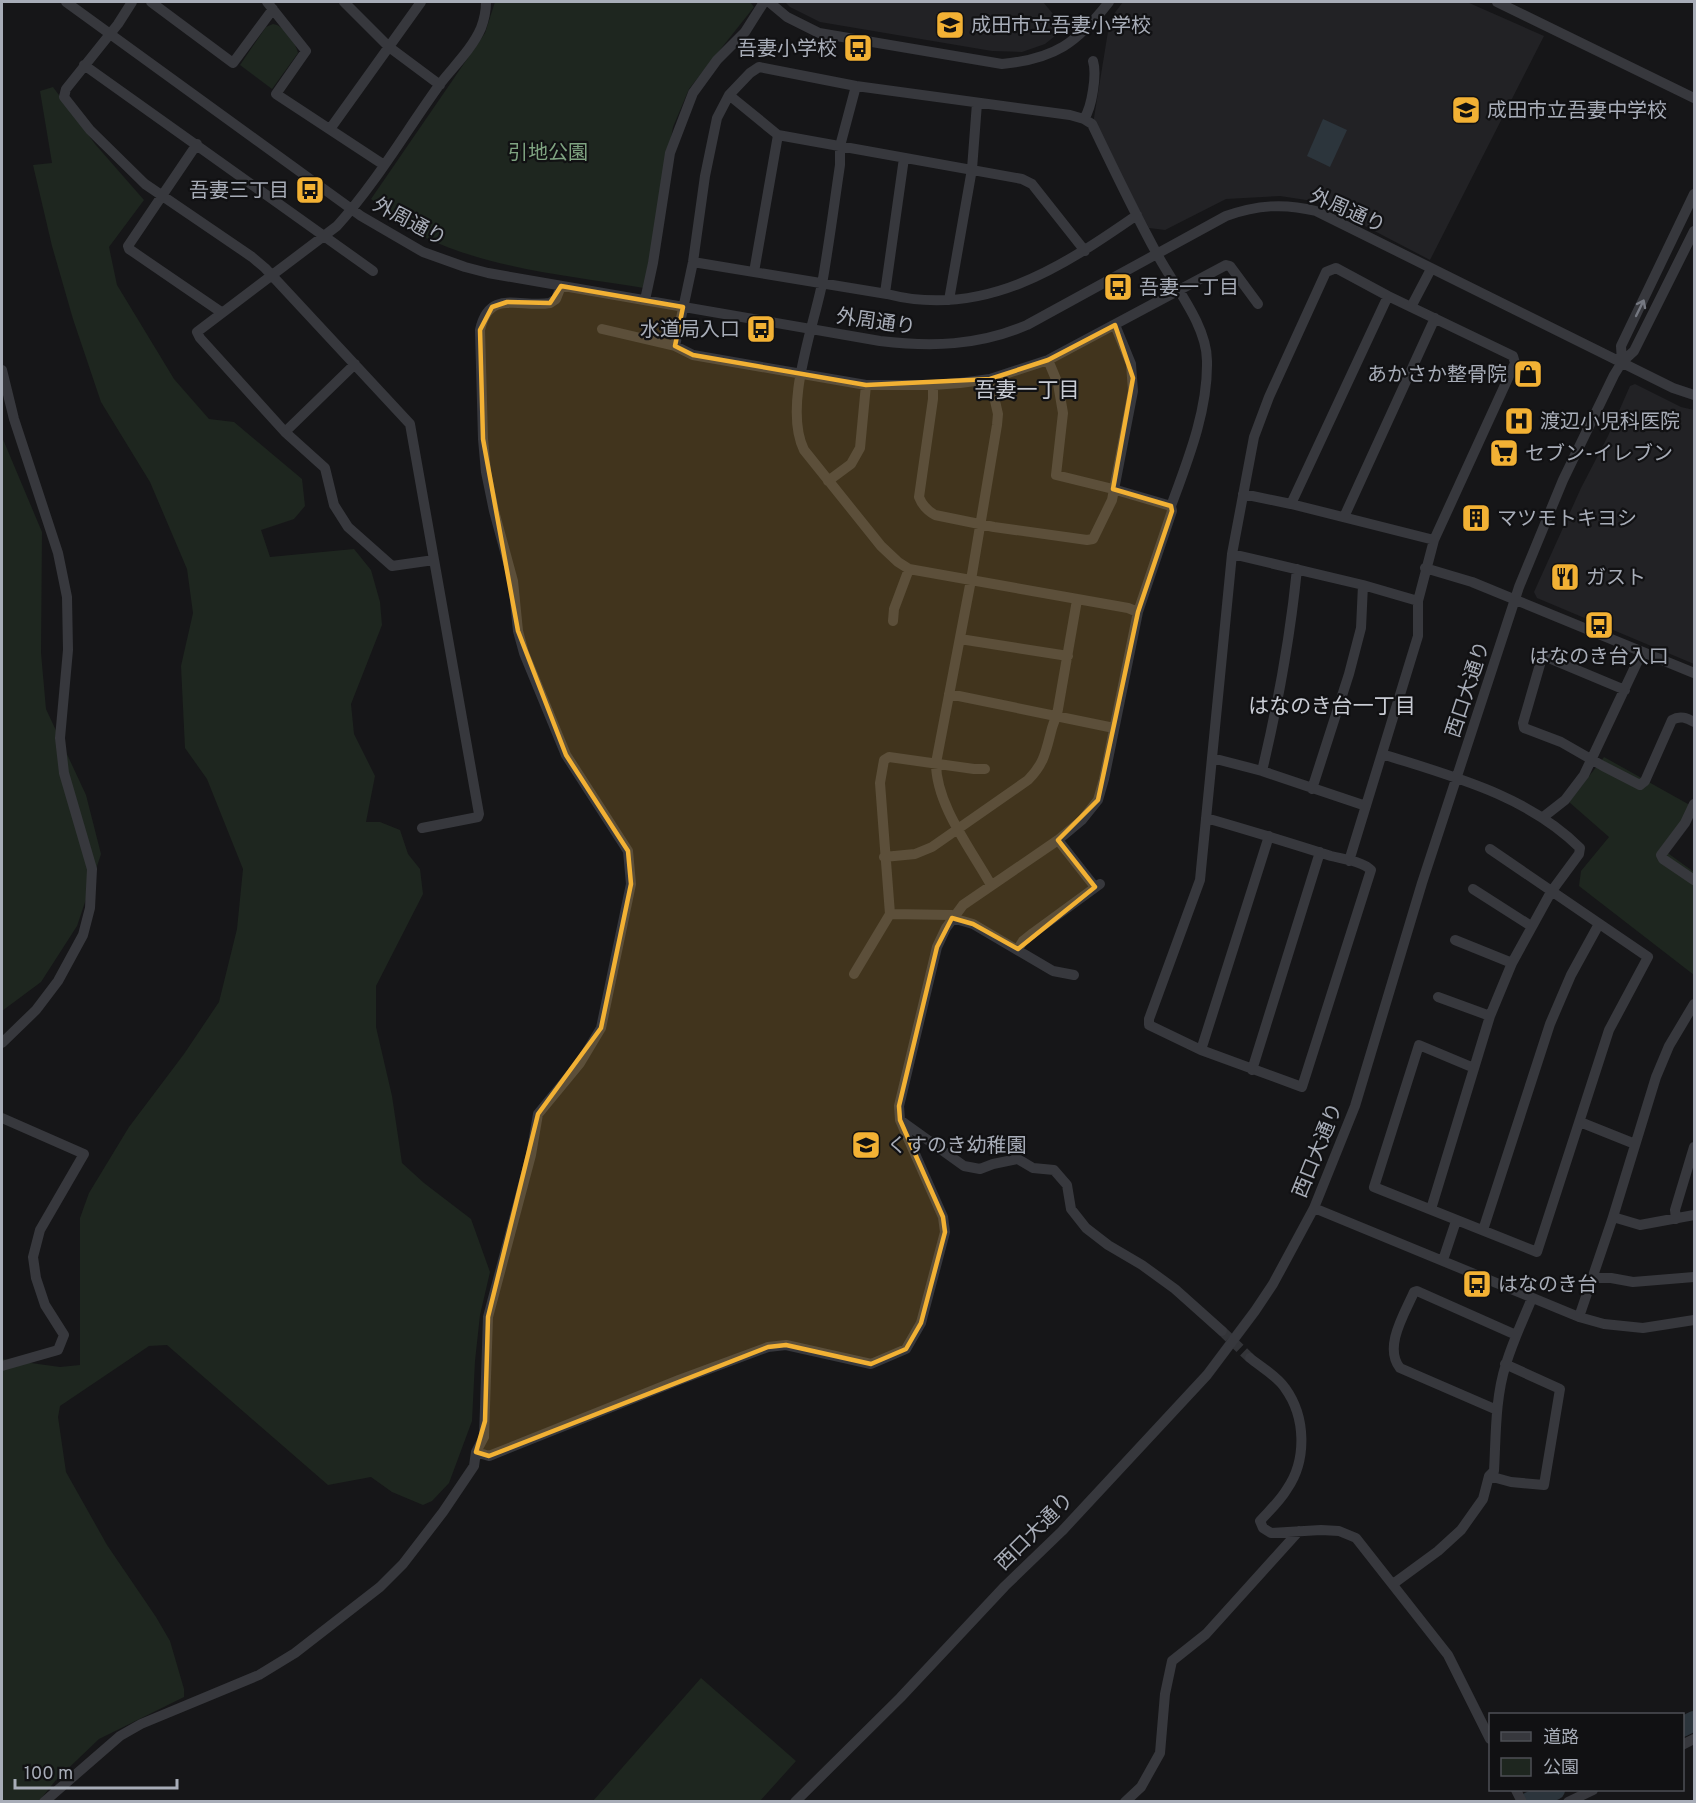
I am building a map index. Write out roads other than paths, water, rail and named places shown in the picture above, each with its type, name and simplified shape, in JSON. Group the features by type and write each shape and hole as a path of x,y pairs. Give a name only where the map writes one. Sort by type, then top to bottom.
{"street":[{"name":"外周通り","path":"66,2 351,208 402,241 443,259 488,273 812,330 912,345 958,344 992,338 1027,325 1209,224 1254,207 1289,205 1316,211 1672,388 1695,395"},
{"path":"132,2 110,34 66,89 64,97 90,130 145,184 252,257 410,424 479,814 477,818 423,828"},
{"path":"151,2 233,63 270,5 306,51 276,94 384,165"},
{"path":"344,2 389,47 440,85"},
{"path":"330,129 421,2"},
{"path":"434,560 392,566 348,527 334,505 325,468 285,432 197,332 337,226 384,165 480,29 486,2"},
{"path":"645,300 670,153 693,93 717,60 745,32 764,2"},
{"path":"769,2 787,16 819,33 1002,64 1026,62 1064,48 1084,31 1109,2"},
{"path":"1497,2 1695,98"},
{"path":"1084,119 1089,112 1096,68 1094,61"},
{"path":"84,65 373,271"},
{"path":"476,1452 489,1456 768,1347 786,1345 871,1364 906,1349 921,1323 945,1232 943,1217 900,1120 899,1106 937,946 952,918 963,905 1058,840 1082,820 1098,800 1138,612 1196,434 1207,360 1204,340 1198,323 1157,253 1092,124 1070,115 856,86 759,67 729,95 717,118 705,176 693,262 675,346"},
{"path":"856,86 840,146 840,165 822,283 801,374 796,424 804,450 881,546 909,569 1128,608 1138,612"},
{"path":"729,95 778,135 1022,179 1032,184 1084,251"},
{"path":"949,300 972,169 977,103"},
{"path":"754,272 778,135"},
{"path":"197,144 128,246 129,249 221,312"},
{"path":"885,293 904,158"},
{"name":"西口大通り","path":"1622,362 1621,346 1695,194"},
{"path":"693,262 885,293 907,299 949,300 1002,290 1031,279 1084,251 1137,215"},
{"name":"西口大通り","path":"795,1802 900,1698 1005,1586 1062,1531 1207,1375 1273,1284 1314,1208 1355,1107 1422,883 1515,599 1563,480 1622,362 1634,351 1695,231"},
{"path":"602,329 675,346 693,355 801,374 866,385 933,386 990,379 1048,360 1226,265 1230,266 1258,304"},
{"path":"1206,818 1349,861 1371,870 1302,1087 1201,1050 1149,1025 1149,1018 1200,880 1206,818 1232,554 1254,437 1269,397 1326,272 1336,268 1388,296 1513,356 1515,363 1434,540 1418,601 1418,636 1349,861"},
{"path":"1411,307 1431,269"},
{"path":"44,1802 120,1736 141,1724 259,1675 295,1653 380,1587 403,1564 444,1512 474,1466 476,1452 484,1437 488,1317 531,1155 538,1114 580,1063 601,1028 631,884 631,864 625,843 573,768 524,653 518,631 513,581 486,472 480,330 482,322 486,313 500,303 550,303 560,292 561,286"},
{"path":"1291,504 1388,296"},
{"path":"1344,517 1435,318"},
{"path":"933,386 921,502 935,515 994,527 1087,540 1097,535 1112,500 1133,384 1131,364 1115,326"},
{"path":"1048,360 1058,384 1063,413 1056,475 1171,506"},
{"path":"285,432 355,364"},
{"path":"2,370 14,419 58,553 67,597 68,650 60,738 64,773 86,841 92,869 90,908 83,935 58,981 36,1010 2,1043"},
{"path":"990,379 998,414 997,425 971,580 936,763 936,776 940,794 991,885"},
{"path":"828,481 851,464 860,448 866,385"},
{"path":"1243,494 1434,540"},
{"path":"1232,554 1363,585 1418,601"},
{"path":"1425,568 1472,582 1695,673"},
{"path":"893,621 894,609 909,569"},
{"path":"1262,771 1288,647 1297,569"},
{"path":"1312,789 1359,638 1363,585"},
{"path":"884,857 923,851 1033,775 1047,751 1052,726 1057,715 1077,600"},
{"path":"960,639 1068,656"},
{"path":"1542,818 1565,800 1584,775 1642,652"},
{"path":"1625,690 1551,657 1546,657 1541,662 1522,723 1524,728 1561,742 1640,785 1646,781 1672,720 1683,717 1695,722"},
{"path":"949,694 1114,728"},
{"path":"1382,754 1494,791 1542,818 1580,848 1579,854 1551,892 1531,926 1512,963 1490,1016 1431,1209"},
{"path":"854,974 890,914 879,783 884,760 889,757 985,769"},
{"path":"1212,758 1262,771 1366,806"},
{"path":"1695,804 1685,823 1661,855 1663,859 1695,880"},
{"path":"1201,1050 1269,836"},
{"path":"1018,949 1023,941 1098,885 1058,840"},
{"path":"1474,1068 1419,1045 1374,1187 1537,1252 1609,1030 1648,957 1490,849"},
{"path":"1252,1070 1320,852"},
{"path":"1473,888 1531,926"},
{"path":"890,914 952,915 952,918 973,924 1053,971 1074,975"},
{"path":"1484,1230 1550,1024 1571,975 1599,924"},
{"path":"1455,940 1512,963"},
{"path":"1438,997 1490,1016"},
{"path":"1579,1317 1613,1217 1656,1077 1669,1046 1695,1004"},
{"path":"2,1118 84,1154 40,1230 33,1257 36,1278 45,1305 64,1335 63,1341 58,1350 2,1366"},
{"path":"900,1120 964,1166 980,1169 1018,1159 1033,1167 1054,1170 1067,1185 1071,1209 1086,1228 1175,1289 1222,1331"},
{"path":"1580,1122 1635,1144"},
{"path":"1676,1219 1675,1210 1695,1147"},
{"path":"1314,1208 1579,1317 1604,1324 1643,1328 1695,1320"},
{"path":"1613,1217 1640,1225 1695,1215"},
{"path":"1443,1260 1456,1221"},
{"path":"1592,1278 1611,1278 1633,1282 1695,1277"},
{"path":"1497,1410 1400,1368 1396,1362 1395,1352 1397,1332 1414,1292 1417,1292 1516,1335"},
{"path":"1393,1584 1438,1551 1461,1530 1484,1499 1490,1476 1494,1471 1497,1410 1505,1364 1532,1298"},
{"path":"1250,1359 1285,1388 1297,1411 1301,1429 1300,1451 1292,1479 1281,1497 1260,1521 1263,1528 1270,1533 1339,1530 1356,1538 1448,1655 1489,1735"},
{"path":"1490,1476 1511,1482 1544,1485 1560,1389 1505,1364"},
{"path":"1125,1802 1141,1787 1160,1753 1165,1694 1172,1661 1206,1634 1299,1531"},
{"path":"1568,1802 1591,1791"}],"waterway":[{"path":"1684,1726 1694,1721"},
{"path":"1529,1802 1553,1791"}],"tunnel":[{"path":"1222,1331 1250,1358"}],"place":[{"name":"成田市立吾妻小学校","path":"950,25"},
{"name":"吾妻小学校","path":"858,48"},
{"name":"成田市立吾妻中学校","path":"1466,110"},
{"name":"吾妻三丁目","path":"310,190"},
{"name":"吾妻一丁目","path":"1118,287"},
{"name":"水道局入口","path":"761,329"},
{"name":"あかさか整骨院","path":"1528,374"},
{"name":"渡辺小児科医院","path":"1519,421"},
{"name":"セブン-イレブン","path":"1504,453"},
{"name":"マツモトキヨシ","path":"1476,518"},
{"name":"ガスト","path":"1565,577"},
{"name":"はなのき台入口","path":"1599,625"},
{"name":"くすのき幼稚園","path":"866,1145"},
{"name":"はなのき台","path":"1477,1284"}],"district":[{"name":"吾妻一丁目","path":"1027,390"},
{"name":"はなのき台一丁目","path":"1332,706"}],"park label":[{"name":"引地公園","path":"548,152"}]}
